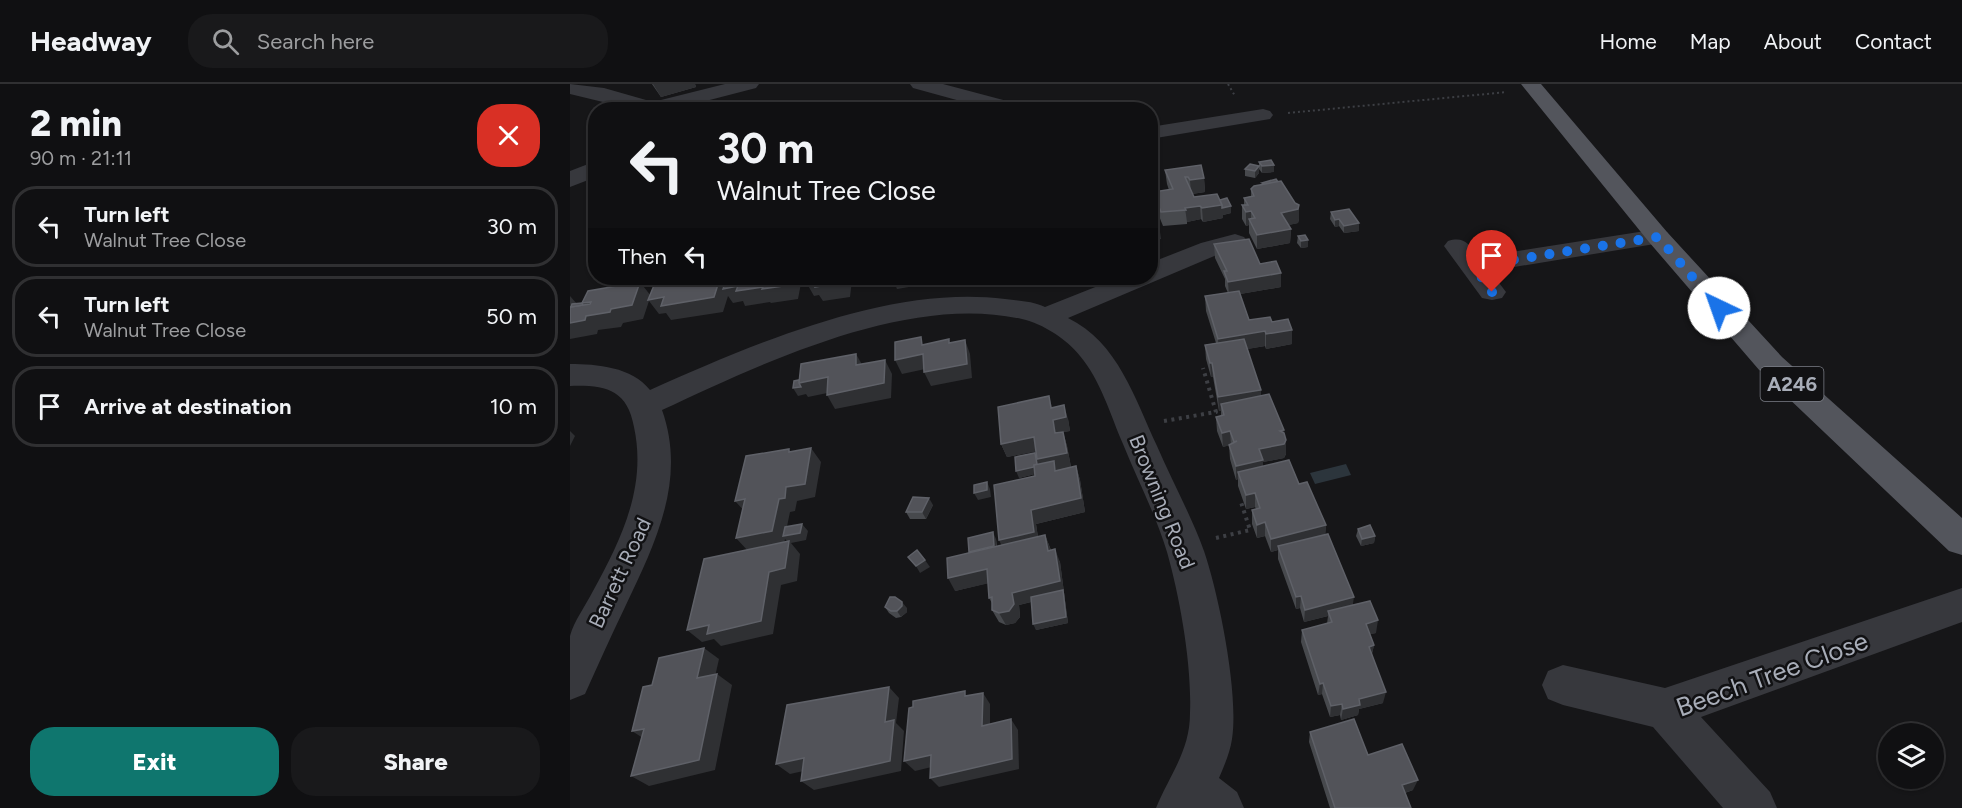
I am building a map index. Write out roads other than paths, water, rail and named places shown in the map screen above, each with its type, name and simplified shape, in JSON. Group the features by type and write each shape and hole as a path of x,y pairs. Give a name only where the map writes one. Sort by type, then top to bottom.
{"main road":[{"name":"A246","path":"1533,86 1658,237 1771,364 1962,540"}],"street":[{"path":"679,102 746,84"},
{"path":"920,84 989,102"},
{"path":"570,88 604,94 630,102"},
{"path":"1158,132 1263,115"},
{"path":"570,180 588,172"},
{"path":"1492,292 1466,256 1658,237"},
{"path":"1158,270 1209,248 1235,242"},
{"path":"1047,317 1123,285"},
{"name":"Browning Road","path":"645,405 776,347 877,317 928,308 980,304 1010,306 1047,317 1074,333 1099,358 1111,379 1185,550 1197,597 1210,677 1212,713 1210,740 1198,801"},
{"path":"570,375 596,376 615,381 634,390 645,405"},
{"name":"Barrett Road","path":"570,680 634,550 647,517 654,484 656,455 653,431 645,405"},
{"name":"Beech Tree Close","path":"1754,808 1665,709 1962,605"},
{"path":"1563,685 1665,709"}]}
